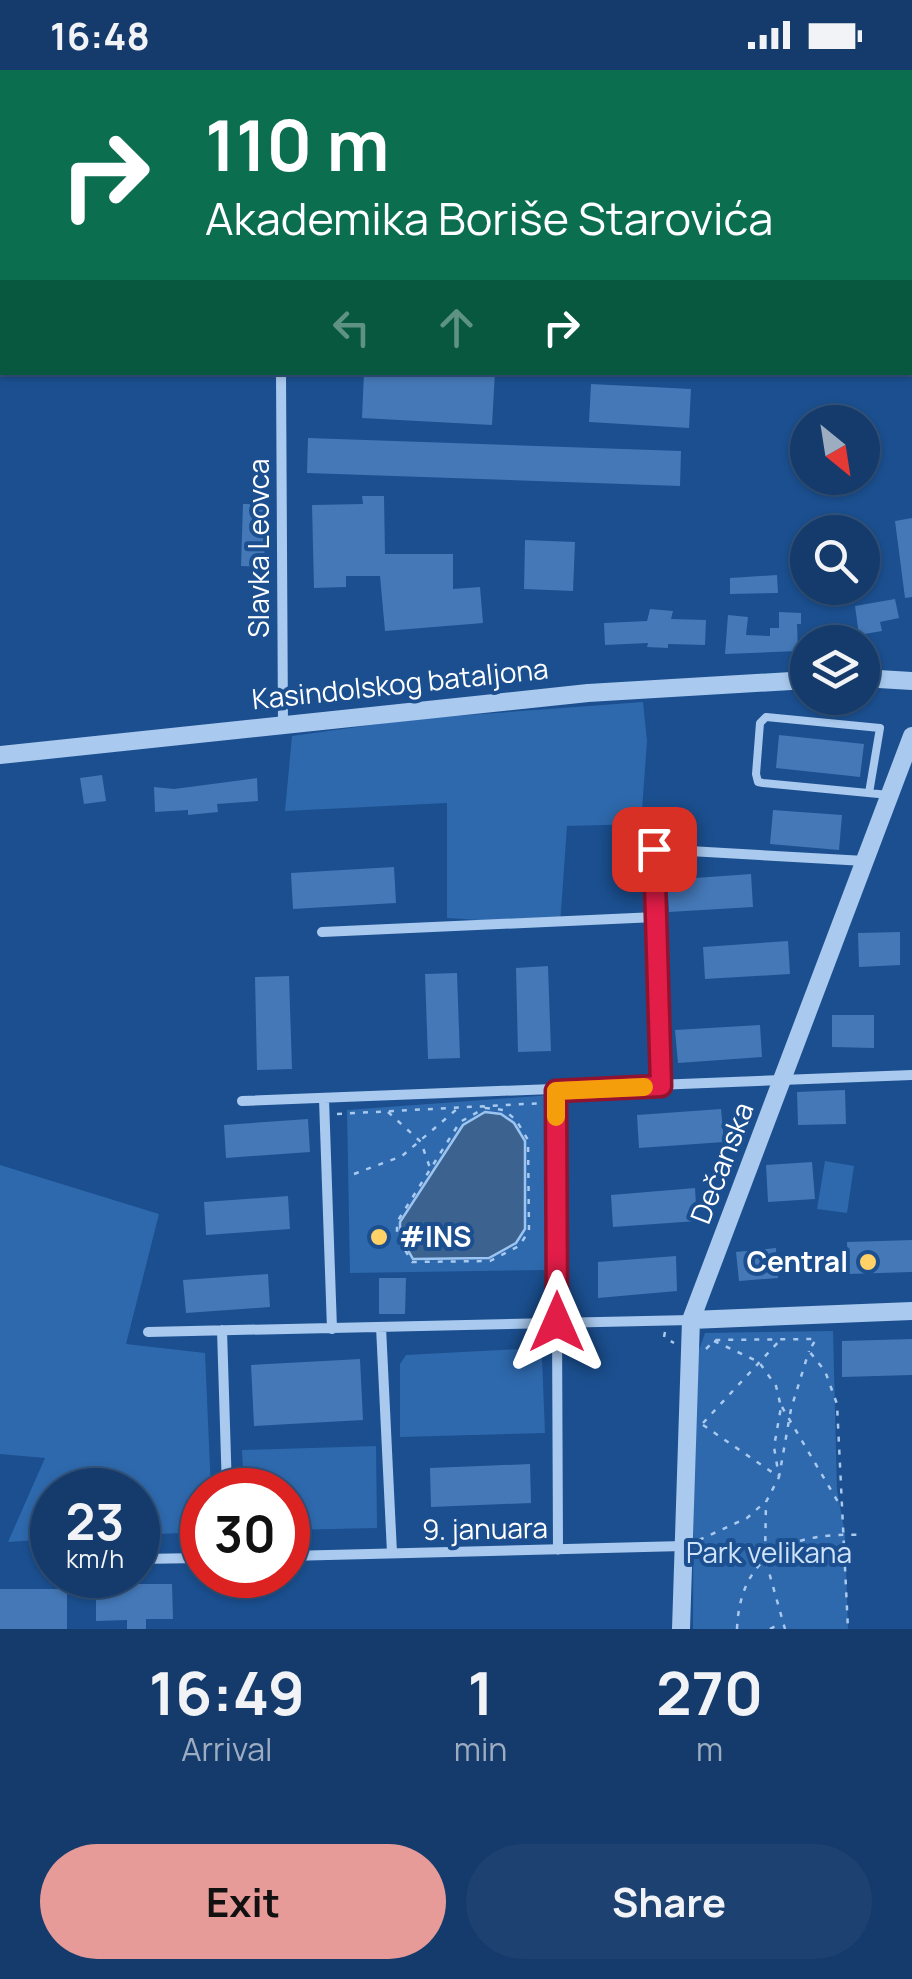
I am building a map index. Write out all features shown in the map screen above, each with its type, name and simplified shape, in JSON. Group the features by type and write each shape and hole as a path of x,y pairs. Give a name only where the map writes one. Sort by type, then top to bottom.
{"street":[{"name":"Slavka Leovca","path":"282,375 283,724"},
{"path":"880,679 912,681"},
{"name":"Kasindolskog bataljona","path":"0,755 588,692 790,681"},
{"name":"Dečanska","path":"681,1629 691,1543 691,1320 912,736"},
{"path":"661,1086 654,849 866,861"},
{"path":"322,932 656,917"},
{"path":"242,1102 556,1097 661,1086 912,1075"},
{"path":"556,1097 558,1550"},
{"path":"324,1098 332,1329"},
{"path":"148,1332 912,1311"},
{"path":"381,1327 392,1553"},
{"path":"222,1330 226,1468"},
{"name":"9. januara","path":"310,1555 691,1543"}],"lane":[{"path":"868,793 880,728 766,717 760,722 758,782 868,793 890,795"}],"path":[{"path":"325,1114 502,1108 556,1097"},
{"path":"354,1174 402,1156 458,1108"},
{"path":"485,1108 502,1108 516,1120 528,1140 529,1231 519,1246 490,1261 412,1262 396,1236 397,1222 430,1169 460,1122 470,1114 485,1108"},
{"path":"386,1111 421,1142 430,1169"},
{"path":"702,1424 782,1338"},
{"path":"691,1543 747,1518 766,1502 779,1477 796,1392 816,1339 714,1341 704,1352"},
{"path":"714,1341 759,1362 842,1508"},
{"path":"810,1351 825,1370 837,1404 848,1629"},
{"path":"779,1477 774,1447 780,1403"},
{"path":"702,1424 703,1406"},
{"path":"702,1424 779,1477"},
{"path":"766,1502 765,1558 785,1629"},
{"path":"737,1629 745,1584 765,1558 799,1540 862,1535"},
{"path":"770,1629 783,1622"}],"green space":[{"path":"643,702 647,741 641,824 567,826 560,925 447,918 447,803 285,811 292,736 415,719"},
{"path":"551,1095 546,1270 350,1273 347,1110"},
{"path":"825,1161 854,1166 847,1213 817,1209"},
{"path":"0,1165 159,1214 126,1344 205,1353 210,1468 180,1468 180,1533 160,1534 160,1468 41,1468 45,1458 0,1454"},
{"name":"Park velikana","path":"833,1331 837,1490 845,1534 848,1629 693,1629 694,1364 705,1333"},
{"path":"534,1351 542,1358 545,1433 400,1437 400,1364 406,1355"},
{"path":"376,1446 377,1528 310,1530 310,1468 243,1468 242,1450"},
{"path":"30,1492 30,1540 8,1542"}],"shaded area":[{"path":"485,1112 501,1114 514,1123 525,1141 525,1229 516,1243 489,1258 413,1259 400,1236 400,1222 463,1125"}],"building":[{"path":"364,375 495,375 492,425 362,418"},
{"path":"591,384 691,389 689,428 589,422"},
{"path":"308,438 681,451 680,486 307,473"},
{"path":"362,496 384,496 385,554 453,554 453,589 480,587 483,623 385,631 380,576 346,576 346,587 314,588 312,505 363,504"},
{"path":"243,504 266,504 264,567 241,566"},
{"path":"912,518 912,597 905,598 895,521"},
{"path":"525,540 575,542 573,591 524,589"},
{"path":"777,575 778,593 730,594 730,578"},
{"path":"895,599 899,618 880,622 882,631 880,631 880,625 858,625 855,606 880,605 880,602"},
{"path":"650,609 673,611 671,619 706,620 705,645 605,645 604,623 647,621"},
{"path":"779,612 801,613 801,624 790,625 790,651 725,654 728,615 748,617 746,635 770,636 770,628 779,628"},
{"path":"779,735 864,744 860,777 776,768"},
{"path":"102,775 106,801 84,804 80,778"},
{"path":"257,778 258,801 217,804 218,812 155,812 154,787 174,789"},
{"path":"773,810 842,815 839,850 770,844"},
{"path":"394,867 396,903 293,909 291,873"},
{"path":"751,874 753,907 669,912 667,880"},
{"path":"900,932 900,965 859,967 858,933"},
{"path":"788,941 790,974 705,979 703,947"},
{"path":"548,966 551,1051 518,1052 516,968"},
{"path":"457,973 460,1058 428,1059 425,974"},
{"path":"289,976 292,1069 257,1070 255,977"},
{"path":"832,1015 874,1015 874,1048 832,1047"},
{"path":"760,1025 762,1057 678,1063 675,1030"},
{"path":"845,1090 846,1124 798,1125 797,1092"},
{"path":"721,1109 724,1142 639,1148 637,1115"},
{"path":"308,1119 310,1152 226,1158 224,1125"},
{"path":"812,1162 815,1199 768,1202 766,1165"},
{"path":"695,1188 697,1221 613,1227 611,1195"},
{"path":"288,1196 290,1229 206,1235 204,1202"},
{"path":"912,1240 912,1272 848,1274 847,1242"},
{"path":"776,1248 778,1278 739,1281 736,1252"},
{"path":"676,1256 677,1291 598,1298 598,1262"},
{"path":"268,1274 270,1307 186,1313 183,1280"},
{"path":"379,1278 406,1278 405,1314 379,1314"},
{"path":"912,1339 912,1375 842,1377 842,1341"},
{"path":"360,1359 363,1420 254,1426 251,1365"},
{"path":"530,1464 531,1503 431,1507 430,1468"},
{"path":"160,1584 172,1584 173,1619 146,1619 146,1629 127,1629 127,1620 96,1621 96,1598 160,1598"},
{"path":"0,1589 30,1589 30,1598 67,1598 67,1629 0,1629"}],"slow traffic":[{"path":"556,1117 556,1091 644,1087"}],"place":[{"name":"#INS","path":"379,1237"},
{"name":"Central","path":"868,1262"}],"route":[{"path":"557,1322 556,1091 661,1086 654,849"}]}
